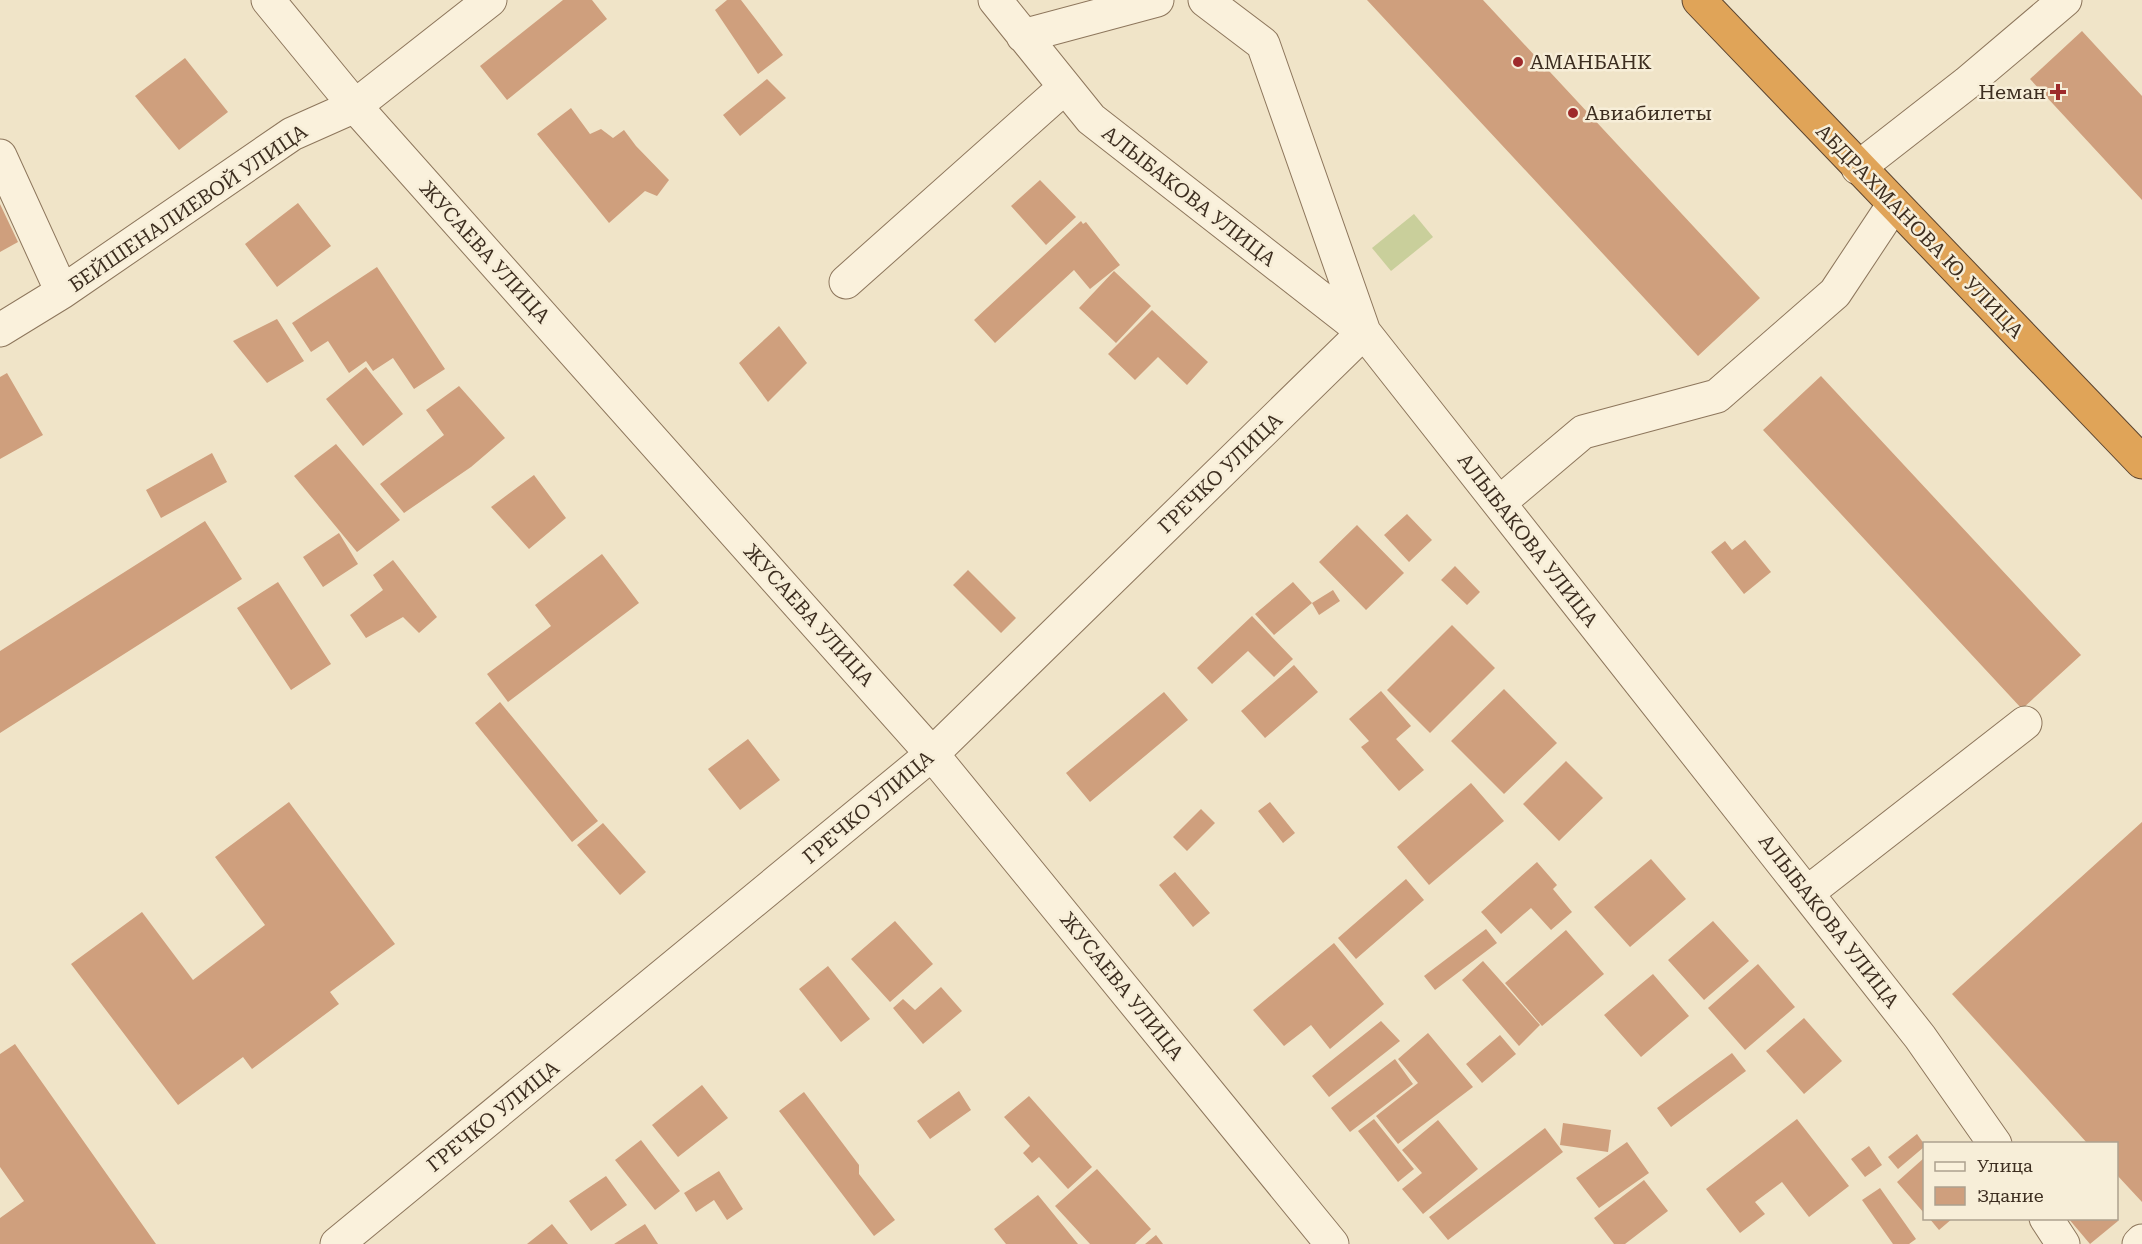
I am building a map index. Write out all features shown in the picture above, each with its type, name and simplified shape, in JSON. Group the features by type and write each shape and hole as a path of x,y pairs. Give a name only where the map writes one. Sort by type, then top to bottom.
{"highway":[{"name":"АБДРАХМАНОВА Ю. УЛИЦА","path":"1699,0 2142,462"}],"street":[{"name":"ЖУСАЕВА УЛИЦА","path":"268,0 354,106 932,754 1332,1244"},
{"name":"БЕЙШЕНАЛИЕВОЙ УЛИЦА","path":"0,330 62,292 292,134 354,106 490,0"},
{"name":"АЛЫБАКОВА УЛИЦА","path":"995,0 1091,119 1364,332 1920,1037 1994,1142"},
{"path":"1023,36 1157,0"},
{"path":"1205,0 1263,44 1364,332"},
{"path":"1858,168 1967,83 2065,0"},
{"path":"846,282 1065,87"},
{"path":"0,156 62,292"},
{"path":"1499,503 1583,432 1717,396 1835,293 1894,204"},
{"name":"ГРЕЧКО УЛИЦА","path":"337,1244 932,754 1364,332"},
{"path":"1807,893 2025,723"},
{"path":"2047,1220 2063,1244"}],"green space":[{"path":"1414,214 1433,237 1391,271 1372,248"}],"building":[{"path":"563,0 592,0 607,19 507,100 480,66"},
{"path":"727,0 741,0 783,55 758,74 715,10"},
{"path":"1367,0 1483,0 1760,298 1698,356"},
{"path":"2082,31 2142,96 2142,200 2030,79"},
{"path":"185,58 228,112 179,150 135,96"},
{"path":"767,79 786,98 740,136 723,115"},
{"path":"571,108 590,134 601,129 613,138 624,130 669,180 657,196 645,191 609,223 537,134"},
{"path":"1040,180 1076,217 1046,245 1011,206"},
{"path":"298,203 331,246 277,287 245,244"},
{"path":"0,204 18,242 0,252"},
{"path":"1081,221 1083,224 1086,222 1120,265 1090,289 1074,270 995,343 974,320"},
{"path":"377,267 445,369 414,389 393,358 373,371 366,361 349,373 328,341 311,352 292,323"},
{"path":"1114,271 1151,306 1116,343 1079,308"},
{"path":"1152,310 1208,362 1187,385 1158,357 1135,380 1108,354"},
{"path":"277,319 304,361 267,383 233,341"},
{"path":"779,326 807,363 768,402 739,363"},
{"path":"366,367 403,414 363,446 326,399"},
{"path":"7,373 43,435 0,459 0,377"},
{"path":"1821,376 2081,655 2022,709 1763,430"},
{"path":"459,386 505,438 471,467 404,513 380,484 444,435 426,410"},
{"path":"336,444 400,520 357,552 294,476"},
{"path":"212,453 227,482 161,518 146,490"},
{"path":"534,475 566,518 529,549 491,507"},
{"path":"1407,514 1432,540 1409,562 1384,535"},
{"path":"205,521 242,579 0,733 0,651"},
{"path":"1357,525 1404,573 1366,610 1319,562"},
{"path":"339,533 358,564 323,587 303,557"},
{"path":"1745,540 1771,572 1744,594 1711,552 1725,541 1732,550"},
{"path":"602,554 639,603 508,702 487,674 551,626 535,605"},
{"path":"393,560 437,617 419,633 403,617 366,638 350,615 383,590 373,575"},
{"path":"1455,566 1480,592 1467,605 1441,580"},
{"path":"968,570 1016,618 1001,633 953,585"},
{"path":"278,582 331,664 291,690 237,608"},
{"path":"1293,582 1312,603 1274,635 1255,614"},
{"path":"1333,590 1340,601 1319,615 1312,603"},
{"path":"1252,616 1293,659 1274,677 1248,651 1212,684 1197,668"},
{"path":"1452,625 1495,668 1430,733 1387,690"},
{"path":"1294,665 1318,692 1265,738 1241,711"},
{"path":"1504,689 1557,743 1504,794 1451,741"},
{"path":"1381,691 1411,726 1396,739 1424,770 1399,791 1361,747 1369,741 1349,719"},
{"path":"1164,692 1188,720 1090,802 1066,773"},
{"path":"500,702 598,821 572,842 475,723"},
{"path":"748,739 780,780 740,810 708,769"},
{"path":"1566,761 1603,798 1559,841 1523,804"},
{"path":"1471,783 1504,821 1429,885 1397,847"},
{"path":"289,802 395,944 330,992 339,1004 252,1069 243,1057 178,1105 71,964 142,912 193,980 265,925 215,857"},
{"path":"1270,802 1295,833 1283,843 1258,811"},
{"path":"1201,809 1215,823 1187,851 1173,837"},
{"path":"2142,822 2142,1202 2118,1176 2118,1142 2086,1142 1952,994"},
{"path":"603,823 646,872 620,895 577,845"},
{"path":"1651,859 1686,899 1630,947 1594,907"},
{"path":"1537,862 1557,885 1553,889 1572,912 1551,930 1531,908 1501,934 1481,912"},
{"path":"1175,872 1210,913 1193,927 1159,885"},
{"path":"1406,879 1424,900 1356,959 1338,938"},
{"path":"895,921 933,964 890,1002 851,959"},
{"path":"1713,921 1749,961 1704,1000 1668,960"},
{"path":"1486,929 1497,943 1435,990 1424,976"},
{"path":"1566,930 1604,974 1542,1026 1505,983"},
{"path":"1334,943 1384,1004 1330,1049 1311,1025 1284,1046 1253,1010"},
{"path":"1483,961 1540,1025 1519,1046 1462,980"},
{"path":"1758,964 1795,1007 1745,1050 1708,1008"},
{"path":"828,966 870,1019 841,1042 799,989"},
{"path":"1653,974 1689,1016 1641,1057 1604,1015"},
{"path":"941,987 962,1011 923,1044 893,1008 903,999 915,1010"},
{"path":"1804,1018 1842,1061 1804,1094 1766,1051"},
{"path":"1381,1021 1400,1041 1329,1097 1312,1076"},
{"path":"1428,1033 1473,1087 1398,1144 1376,1116 1418,1083 1398,1059"},
{"path":"1500,1035 1516,1054 1482,1083 1466,1064"},
{"path":"15,1044 156,1244 0,1244 0,1218 24,1201 0,1167 0,1054"},
{"path":"1732,1053 1746,1071 1671,1127 1657,1108"},
{"path":"1395,1059 1413,1084 1350,1132 1331,1108"},
{"path":"702,1085 728,1118 678,1157 652,1125"},
{"path":"959,1091 971,1110 930,1139 917,1121"},
{"path":"804,1092 859,1165 859,1174 895,1220 874,1236 779,1111"},
{"path":"1029,1096 1092,1167 1068,1189 1039,1157 1032,1163 1023,1153 1030,1146 1004,1117"},
{"path":"1374,1119 1414,1169 1398,1182 1358,1131"},
{"path":"1797,1119 1849,1186 1809,1217 1782,1182 1755,1202 1765,1214 1740,1233 1706,1189"},
{"path":"1438,1120 1478,1169 1423,1214 1402,1189 1422,1173 1402,1150"},
{"path":"1563,1123 1611,1130 1608,1152 1560,1145"},
{"path":"1545,1128 1563,1152 1448,1240 1429,1217"},
{"path":"1917,1134 1923,1143 1923,1148 1898,1169 1888,1157"},
{"path":"641,1140 680,1191 655,1210 615,1160"},
{"path":"1627,1142 1649,1173 1599,1208 1576,1178"},
{"path":"1869,1146 1882,1165 1865,1177 1851,1159"},
{"path":"1923,1159 1923,1212 1897,1182"},
{"path":"1097,1169 1151,1229 1135,1244 1090,1244 1055,1206"},
{"path":"719,1171 743,1209 727,1220 714,1200 696,1212 684,1193"},
{"path":"606,1176 627,1205 591,1231 569,1201"},
{"path":"1644,1180 1668,1211 1625,1244 1614,1244 1594,1218"},
{"path":"1880,1188 1916,1239 1909,1244 1893,1244 1862,1200"},
{"path":"1038,1195 1078,1244 1006,1244 994,1229"},
{"path":"1931,1220 1951,1220 1939,1230"},
{"path":"2070,1220 2117,1220 2118,1221 2090,1244"},
{"path":"552,1224 568,1244 527,1244"},
{"path":"645,1224 658,1244 614,1244"},
{"path":"1156,1235 1163,1244 1145,1244"}],"place":[{"name":"АМАНБАНК","path":"1518,62"},
{"name":"Неман","path":"2058,92"},
{"name":"Авиабилеты","path":"1573,113"}]}
